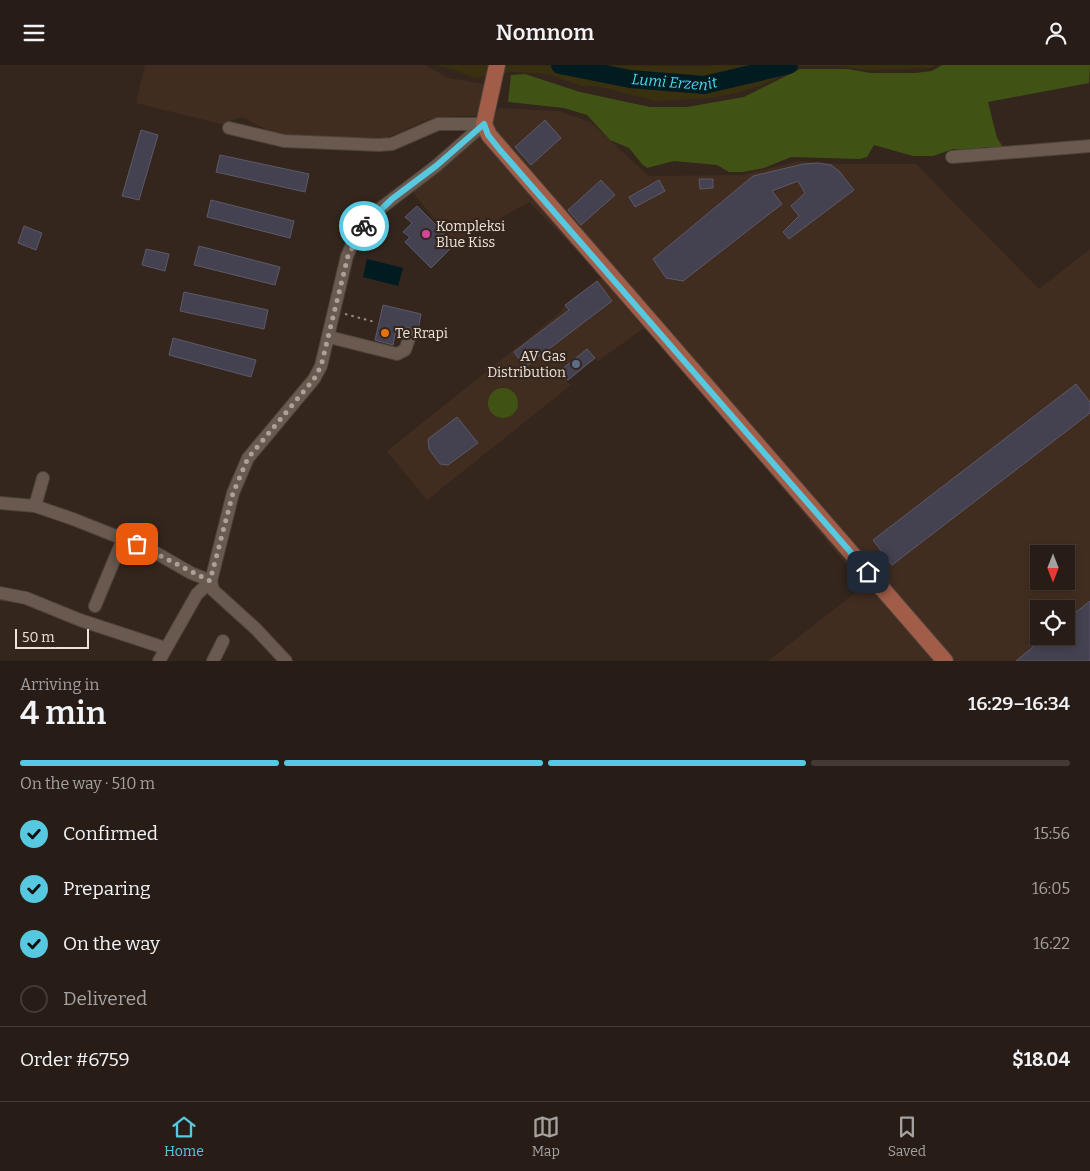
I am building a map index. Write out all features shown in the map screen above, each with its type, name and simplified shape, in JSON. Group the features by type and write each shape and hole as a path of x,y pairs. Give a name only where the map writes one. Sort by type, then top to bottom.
{"main road":[{"path":"497,65 484,124 488,135 944,661"}],"street":[{"path":"229,128 284,141 379,145 392,144 438,124 484,124"},
{"path":"159,661 197,594 210,581 229,506 240,475 261,440 314,379 321,366 348,256 354,241 364,225 392,199 436,166 484,124"},
{"path":"952,157 1090,146"},
{"path":"329,337 397,354 405,350 410,336"},
{"path":"35,506 43,478"},
{"path":"0,503 35,506 151,550 191,573 210,581 213,590 218,596 251,624 286,661"},
{"path":"95,605 123,539"},
{"path":"0,593 26,598 80,620 165,649"},
{"path":"212,661 223,641"}],"path":[{"path":"335,312 374,322"}],"shaded area":[{"path":"145,65 426,65 448,78 484,84 479,106 480,116 429,119 386,138 317,137 276,134 241,117 221,124 136,103"},
{"path":"499,108 559,111 590,122 649,176 743,175 799,161 840,164 916,164 1039,289 1090,249 1090,661 768,661 864,586 696,384 600,274 529,202 455,244 410,189 477,137"},
{"path":"601,278 644,328 598,361 594,358 568,380 567,382 571,385 427,500 387,451 561,312 565,305"}],"green space":[{"path":"942,65 1090,65 1089,83 988,102 997,138 1003,147 984,147 973,151 953,149 933,156 913,156 874,145 867,157 860,159 791,157 764,168 743,172 729,172 717,165 674,161 647,168 629,148 610,140 587,115 564,108 508,102 511,75 525,74 580,92 650,107 687,107 744,97 800,69 848,69 870,73 915,73 932,71"},
{"path":"503,388 514,392 518,403 514,414 503,418 492,414 488,403 492,392"}],"sand":[{"path":"433,65 936,65 930,68 867,70 838,66 800,66 763,85 737,93 710,98 656,101 596,86 582,86 548,74 511,72 474,78 455,70"}],"water":[{"path":"367,259 403,268 398,286 363,277"}],"building":[{"path":"545,120 561,138 531,165 515,147"},
{"path":"141,130 158,135 139,200 122,196"},
{"path":"220,155 309,174 305,192 216,172"},
{"path":"818,163 831,165 839,171 854,190 789,239 783,232 799,216 791,206 805,193 798,181 772,191 782,204 683,281 666,278 653,259 753,176 803,164"},
{"path":"699,179 713,179 713,188 700,189"},
{"path":"601,180 615,195 581,225 568,210"},
{"path":"659,180 665,191 635,207 629,197"},
{"path":"211,200 294,221 290,238 207,217"},
{"name":"Kompleksi Blue Kiss","path":"417,206 455,244 431,268 405,242 410,237 403,232 412,223 405,217"},
{"path":"24,226 42,233 36,250 18,243"},
{"path":"199,246 280,267 275,285 194,265"},
{"path":"146,249 169,254 165,271 142,265"},
{"path":"597,281 612,301 525,367 514,352 569,310 565,305"},
{"path":"184,292 268,310 264,329 180,311"},
{"path":"383,305 421,314 418,330 397,325 393,345 375,340"},
{"path":"173,338 256,360 251,377 169,355"},
{"path":"587,349 595,358 568,380 561,370"},
{"path":"1076,384 1090,402 1090,413 892,565 873,540"},
{"path":"457,417 478,443 448,465 440,464 429,449 428,439"},
{"path":"1090,601 1090,661 1016,661 1035,645 1075,645 1075,613"}],"waterway":[{"name":"Lumi Erzenit","path":"560,65 630,79 704,85 789,65"}],"way so far":[{"path":"137,544 210,581 227,512 248,458 261,440 314,379 321,366 351,246 364,226"}],"place":[{"name":"Kompleksi Blue Kiss","path":"426,234"},
{"name":"Te Rrapi","path":"385,333"},
{"name":"AV Gas Distribution","path":"576,364"}],"route":[{"path":"364,226 377,211 436,166 484,124 488,135 500,150 868,572"}]}
